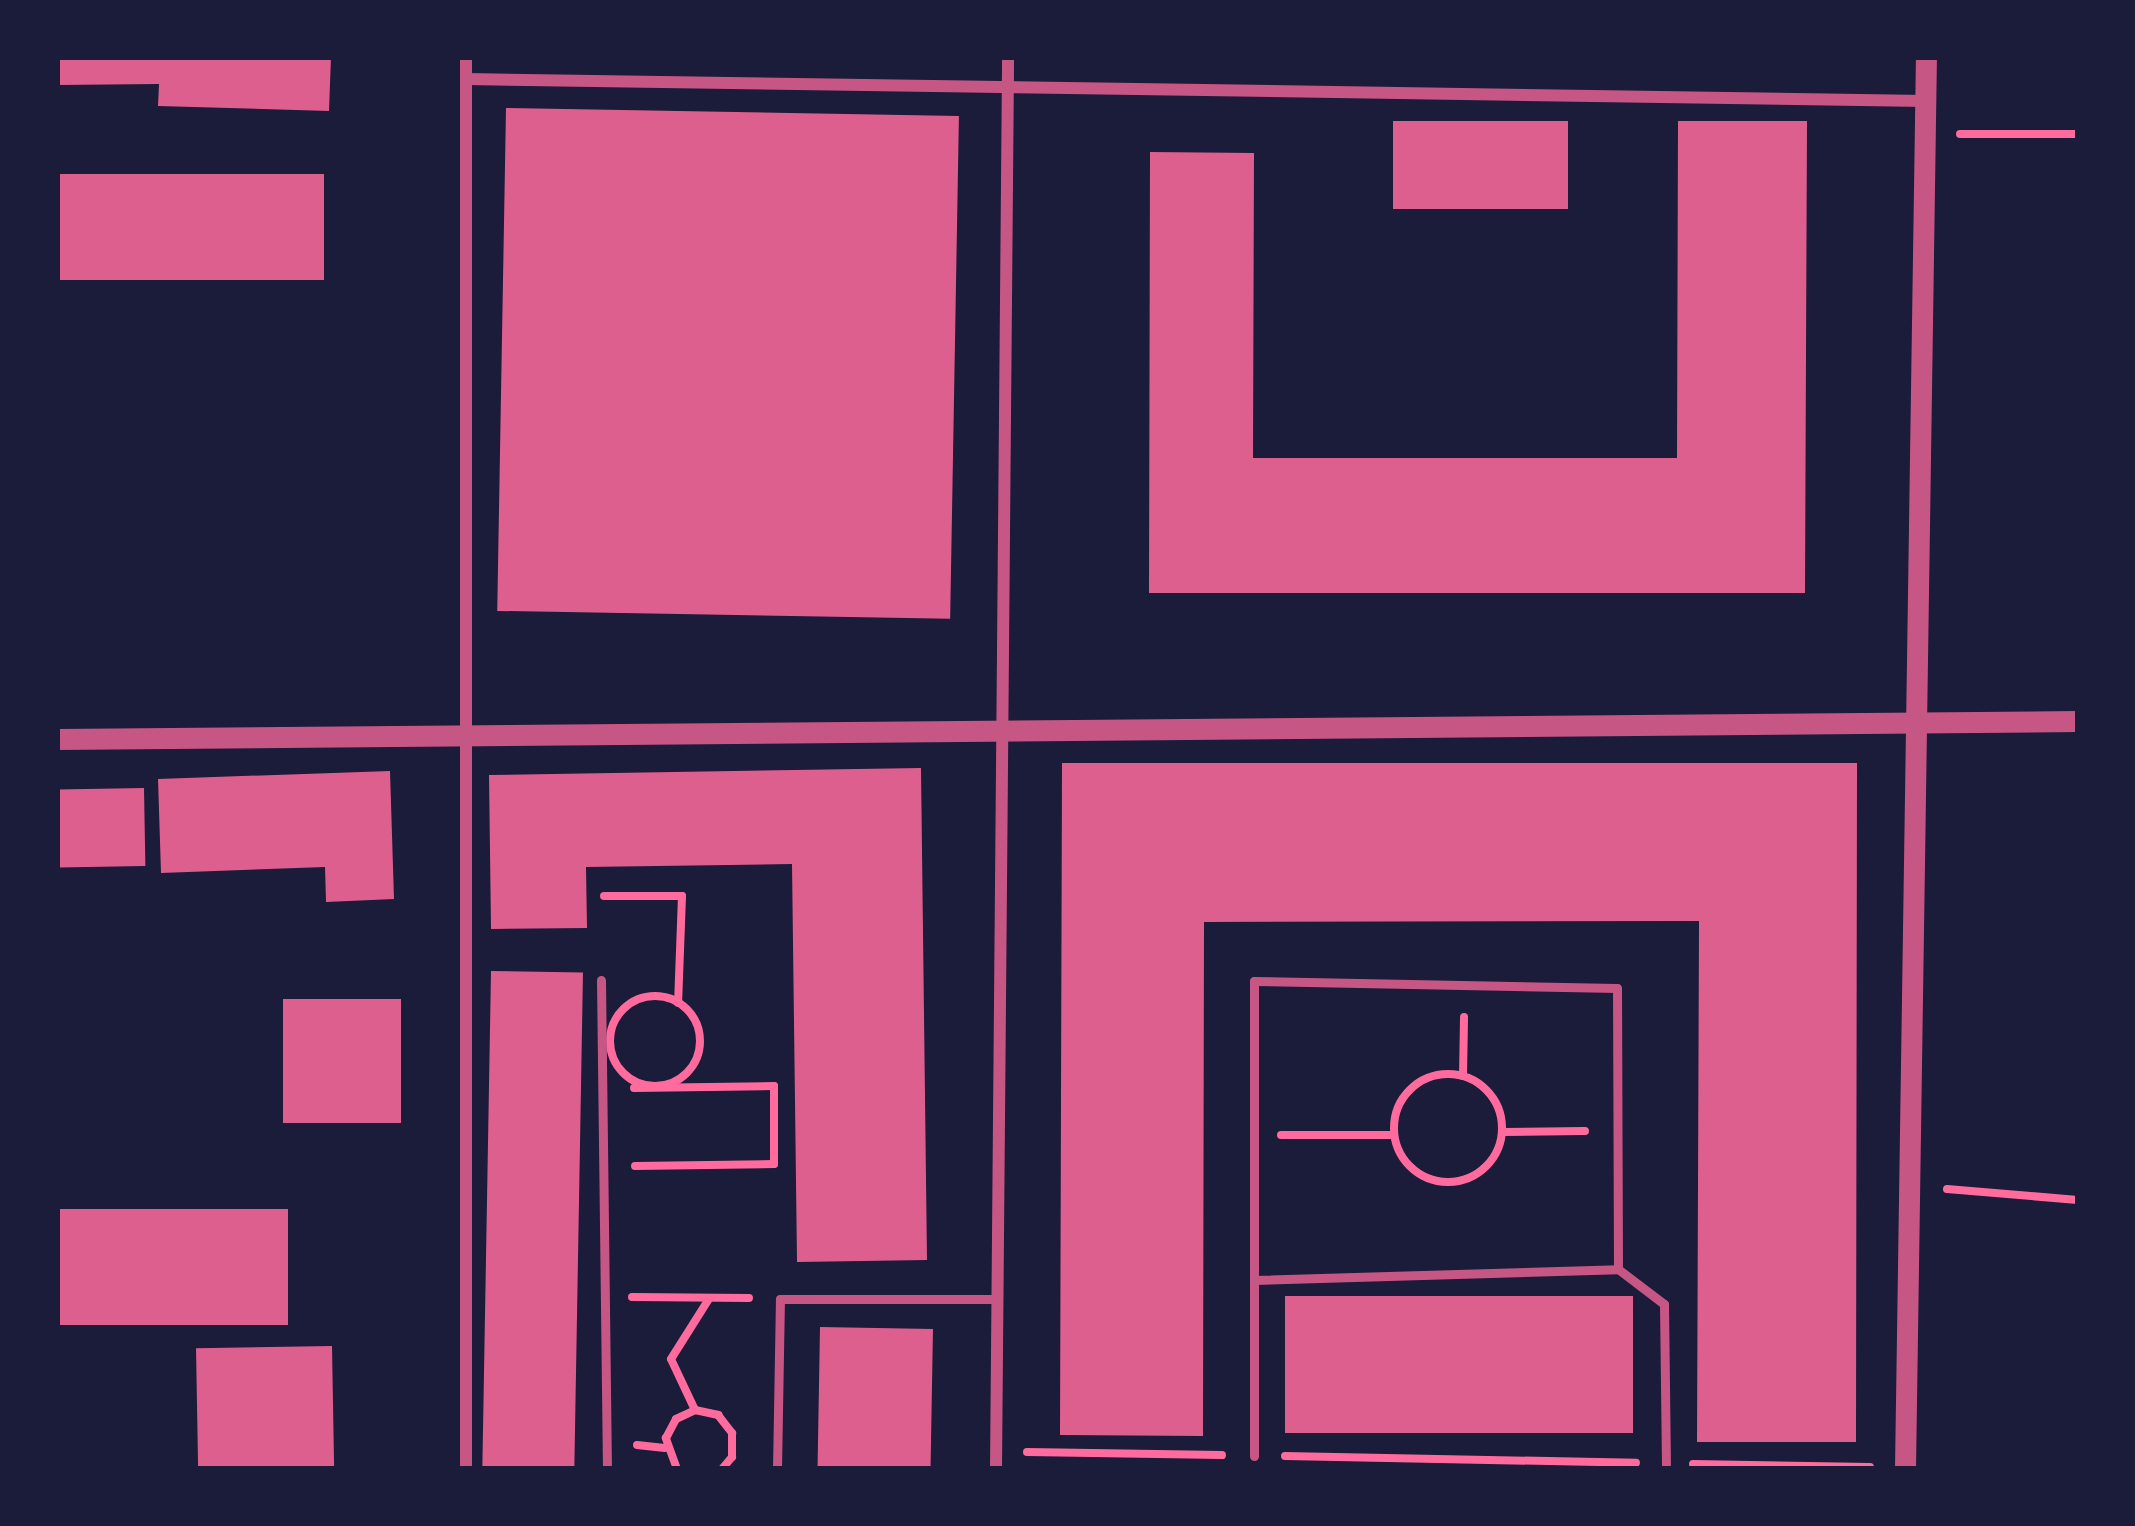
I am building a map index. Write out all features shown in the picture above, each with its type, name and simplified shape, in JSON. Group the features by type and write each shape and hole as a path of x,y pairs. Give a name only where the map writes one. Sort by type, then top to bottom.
{"street":[{"path":"466,57 466,1469"},
{"path":"996,1469 1008,57"},
{"path":"1905,1468 1926,57"},
{"path":"466,79 1926,101"},
{"path":"57,740 2078,721"}],"lane":[{"path":"602,980 607,1469"},
{"path":"1254,1456 1254,981 1617,988 1618,1269"},
{"path":"1254,1280 1618,1269 1664,1304 1666,1464"},
{"path":"777,1469 780,1298 998,1299"}],"path":[{"path":"1925,134 2078,134"},
{"path":"604,896 682,896 679,1003 700,1040 691,1067 667,1088"},
{"path":"1463,1076 1465,984"},
{"path":"667,1088 625,1075 610,1034 635,1000 679,1003"},
{"path":"1463,1076 1493,1097 1503,1132 1487,1166 1456,1182 1408,1166 1394,1135 1411,1088 1426,1077 1463,1076"},
{"path":"602,1088 774,1086 774,1164 604,1166"},
{"path":"1503,1132 1618,1130"},
{"path":"1254,1135 1394,1135"},
{"path":"1910,1185 2078,1200"},
{"path":"605,1297 780,1298"},
{"path":"695,1410 671,1359 710,1298"},
{"path":"677,1469 666,1438 676,1419 695,1410 718,1415 732,1433 732,1457 722,1469"},
{"path":"996,1451 1905,1468"}],"building":[{"path":"57,57 331,57 329,111 158,106 159,84 57,85"},
{"path":"506,108 959,116 950,619 497,611"},
{"path":"1393,121 1568,121 1568,209 1393,209"},
{"path":"1678,121 1807,121 1805,593 1149,593 1150,152 1254,153 1253,458 1677,458"},
{"path":"57,174 324,174 324,280 57,280"},
{"path":"1062,763 1857,763 1856,1442 1697,1442 1699,921 1204,922 1203,1436 1060,1435"},
{"path":"921,768 927,1260 797,1262 792,864 586,867 587,928 491,929 489,775"},
{"path":"390,771 394,899 326,902 325,867 161,873 158,779"},
{"path":"144,788 145,866 58,868 57,790"},
{"path":"491,971 583,973 574,1469 482,1469"},
{"path":"283,999 401,999 401,1123 283,1123"},
{"path":"57,1209 288,1209 288,1325 57,1325"},
{"path":"1285,1296 1633,1296 1633,1433 1285,1433"},
{"path":"820,1327 933,1329 931,1469 818,1469"},
{"path":"332,1346 334,1469 198,1469 196,1348"}]}
